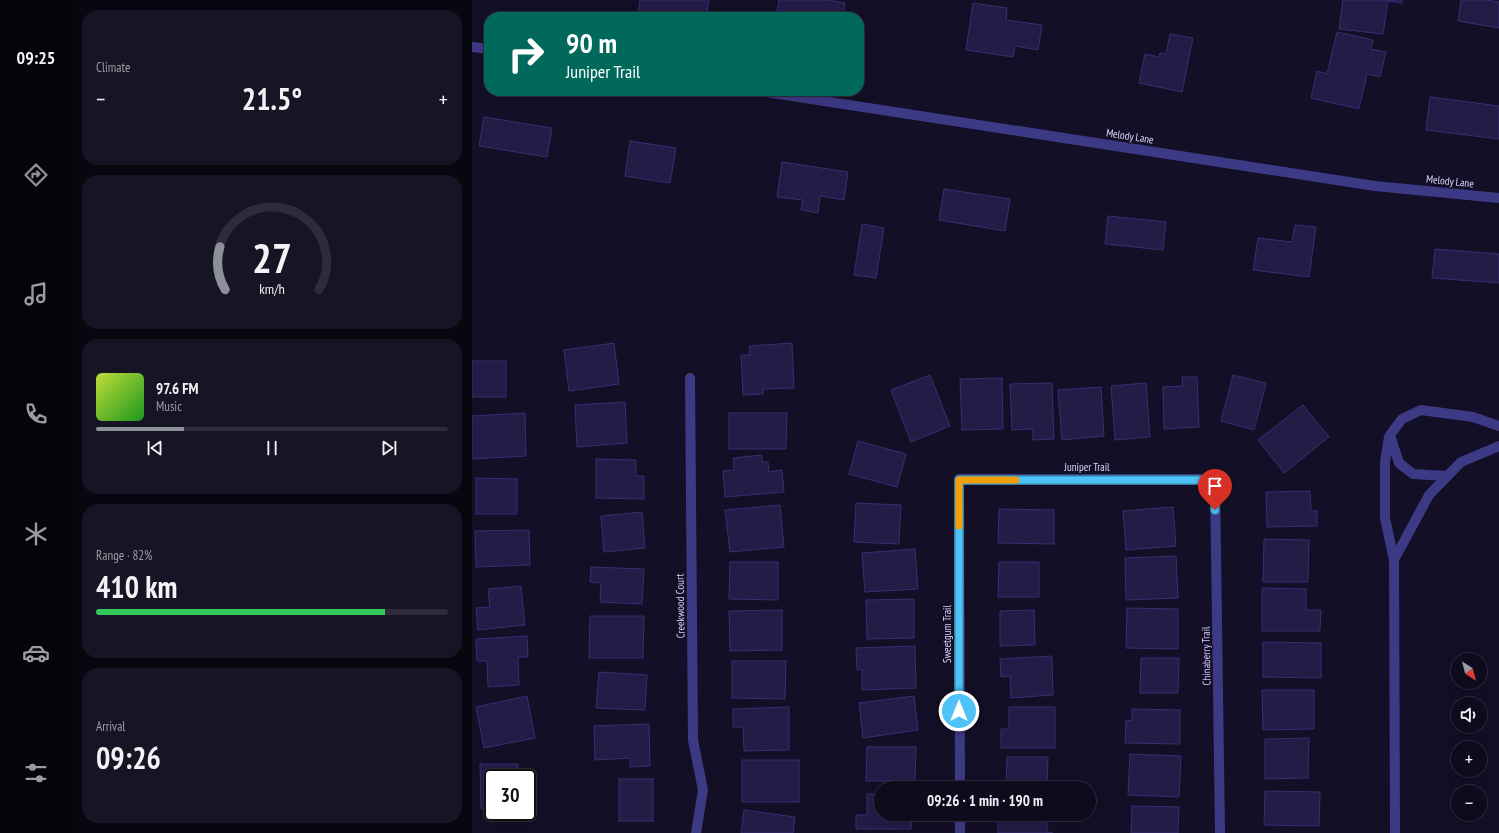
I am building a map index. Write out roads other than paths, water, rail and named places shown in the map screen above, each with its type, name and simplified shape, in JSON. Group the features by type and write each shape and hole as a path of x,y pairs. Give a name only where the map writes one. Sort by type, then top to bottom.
{"street":[{"path":"472,47 484,48"},
{"name":"Melody Lane","path":"791,96 1376,186 1499,198"},
{"name":"Creekwood Court","path":"690,378 693,740 703,790 696,833"},
{"path":"1395,833 1394,560 1385,518 1385,462 1390,435 1402,419 1421,410 1473,417 1499,426"},
{"path":"1390,435 1399,464 1413,474 1447,476"},
{"path":"1394,560 1429,495 1461,462 1499,446"},
{"name":"Juniper Trail","path":"959,480 1215,480"},
{"name":"Sweetgum Trail","path":"959,480 960,781"},
{"name":"Chinaberry Trail","path":"1215,480 1220,833"},
{"path":"960,821 960,833"}]}
